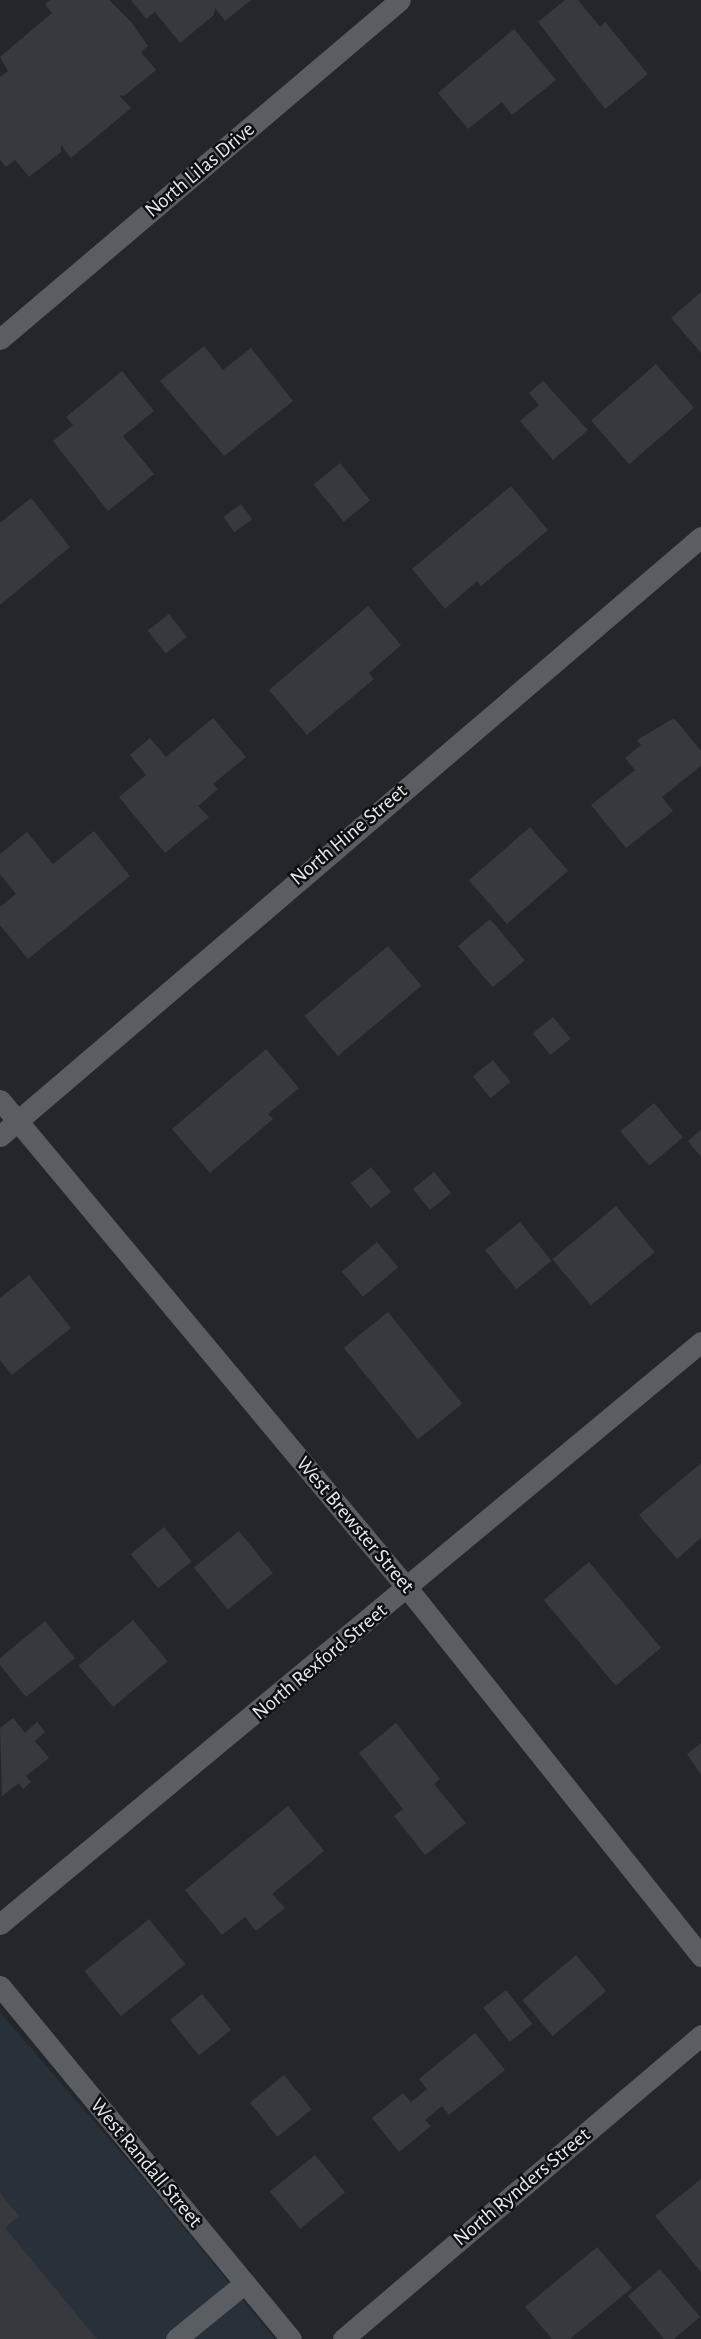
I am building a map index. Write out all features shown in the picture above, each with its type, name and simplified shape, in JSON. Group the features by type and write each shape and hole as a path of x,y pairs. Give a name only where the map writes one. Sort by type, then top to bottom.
{"street":[{"name":"North Lilas Drive","path":"0,339 400,0"},
{"name":"North Hine Street","path":"0,1136 701,537"},
{"name":"West Brewster Street","path":"0,1100 408,1589 701,1956"},
{"name":"North Rexford Street","path":"0,1924 408,1589 701,1342"},
{"name":"West Randall Street","path":"0,1986 292,2339"},
{"name":"North Rynders Street","path":"343,2339 701,2035"},
{"path":"176,2339 245,2283"}],"shaded area":[{"path":"0,2012 148,2184 275,2339 0,2339"}],"building":[{"path":"50,0 109,0 132,23 148,46 141,52 156,70 124,96 119,95 131,108 71,158 61,145 61,152 29,177 15,160 6,167 0,160 0,77 8,71 0,57 52,13 45,4"},
{"path":"131,0 251,0 225,21 215,8 214,15 180,43 155,12 146,19"},
{"path":"565,0 578,0 600,27 605,22 648,74 605,109 538,22"},
{"path":"514,29 556,80 512,115 502,102 468,129 438,93"},
{"path":"701,292 701,353 671,318"},
{"path":"204,346 223,370 251,348 293,401 224,456 160,381"},
{"path":"656,364 694,408 629,464 591,420"},
{"path":"122,371 154,411 123,436 154,474 108,511 53,441 73,425 66,417"},
{"path":"543,381 588,430 553,460 520,421 539,405 529,393"},
{"path":"340,463 370,500 344,522 314,484"},
{"path":"511,486 548,530 481,586 477,581 445,609 412,569"},
{"path":"31,498 70,547 0,605 0,523"},
{"path":"241,504 252,519 234,532 223,517"},
{"path":"368,606 401,645 369,673 374,679 307,735 269,690"},
{"path":"169,614 187,637 166,653 148,631"},
{"path":"213,718 246,757 213,784 218,789 198,806 209,817 165,853 119,797 146,775 130,755 150,738 166,757"},
{"path":"674,718 701,751 701,766 662,797 673,811 626,848 591,805 635,770 625,758 641,745 637,740"},
{"path":"530,827 568,871 507,924 469,880"},
{"path":"94,831 130,876 28,959 0,925 0,907 16,894 0,874 0,854 27,832 53,864"},
{"path":"490,919 525,960 493,987 458,946"},
{"path":"388,946 421,986 338,1056 305,1016"},
{"path":"553,1017 571,1039 550,1055 533,1033"},
{"path":"266,1049 299,1088 268,1114 273,1119 210,1173 172,1129"},
{"path":"493,1060 511,1082 490,1098 473,1076"},
{"path":"654,1103 683,1137 649,1166 620,1131"},
{"path":"701,1130 701,1157 688,1141"},
{"path":"371,1167 391,1192 371,1208 351,1183"},
{"path":"434,1172 451,1193 430,1210 413,1189"},
{"path":"616,1206 655,1252 591,1305 552,1259"},
{"path":"520,1222 551,1261 516,1289 485,1250"},
{"path":"377,1242 398,1267 363,1297 342,1272"},
{"path":"29,1275 71,1328 12,1375 0,1360 0,1298"},
{"path":"388,1312 462,1404 418,1440 344,1348"},
{"path":"701,1463 701,1538 677,1559 639,1515"},
{"path":"164,1527 192,1561 158,1588 131,1554"},
{"path":"239,1531 273,1573 228,1609 194,1568"},
{"path":"589,1562 661,1648 616,1686 544,1600"},
{"path":"133,1620 168,1661 113,1707 79,1666"},
{"path":"45,1621 75,1658 26,1697 0,1665 0,1658"},
{"path":"13,1718 25,1733 37,1722 45,1732 35,1741 49,1758 26,1776 31,1782 23,1789 19,1783 2,1796 0,1728"},
{"path":"396,1723 440,1779 434,1784 466,1823 425,1855 394,1816 403,1809 359,1753"},
{"path":"701,1743 701,1775 687,1754"},
{"path":"288,1806 324,1851 272,1894 285,1908 256,1931 245,1917 222,1935 185,1890"},
{"path":"149,1919 186,1964 121,2016 84,1971"},
{"path":"576,1955 606,1991 553,2036 522,2000"},
{"path":"506,1990 532,2024 510,2042 483,2008"},
{"path":"202,1994 231,2030 199,2056 170,2020"},
{"path":"475,2033 505,2070 449,2115 442,2106 425,2120 431,2126 399,2152 372,2118 403,2093 411,2102 427,2089 419,2079"},
{"path":"284,2075 312,2109 277,2137 250,2103"},
{"path":"315,2155 345,2192 300,2229 270,2192"},
{"path":"701,2179 701,2272 655,2216"},
{"path":"0,2193 19,2216 5,2228 97,2339 0,2339"},
{"path":"597,2247 632,2288 570,2339 552,2339 525,2307"},
{"path":"660,2269 700,2317 674,2339 664,2339 628,2296"}]}
